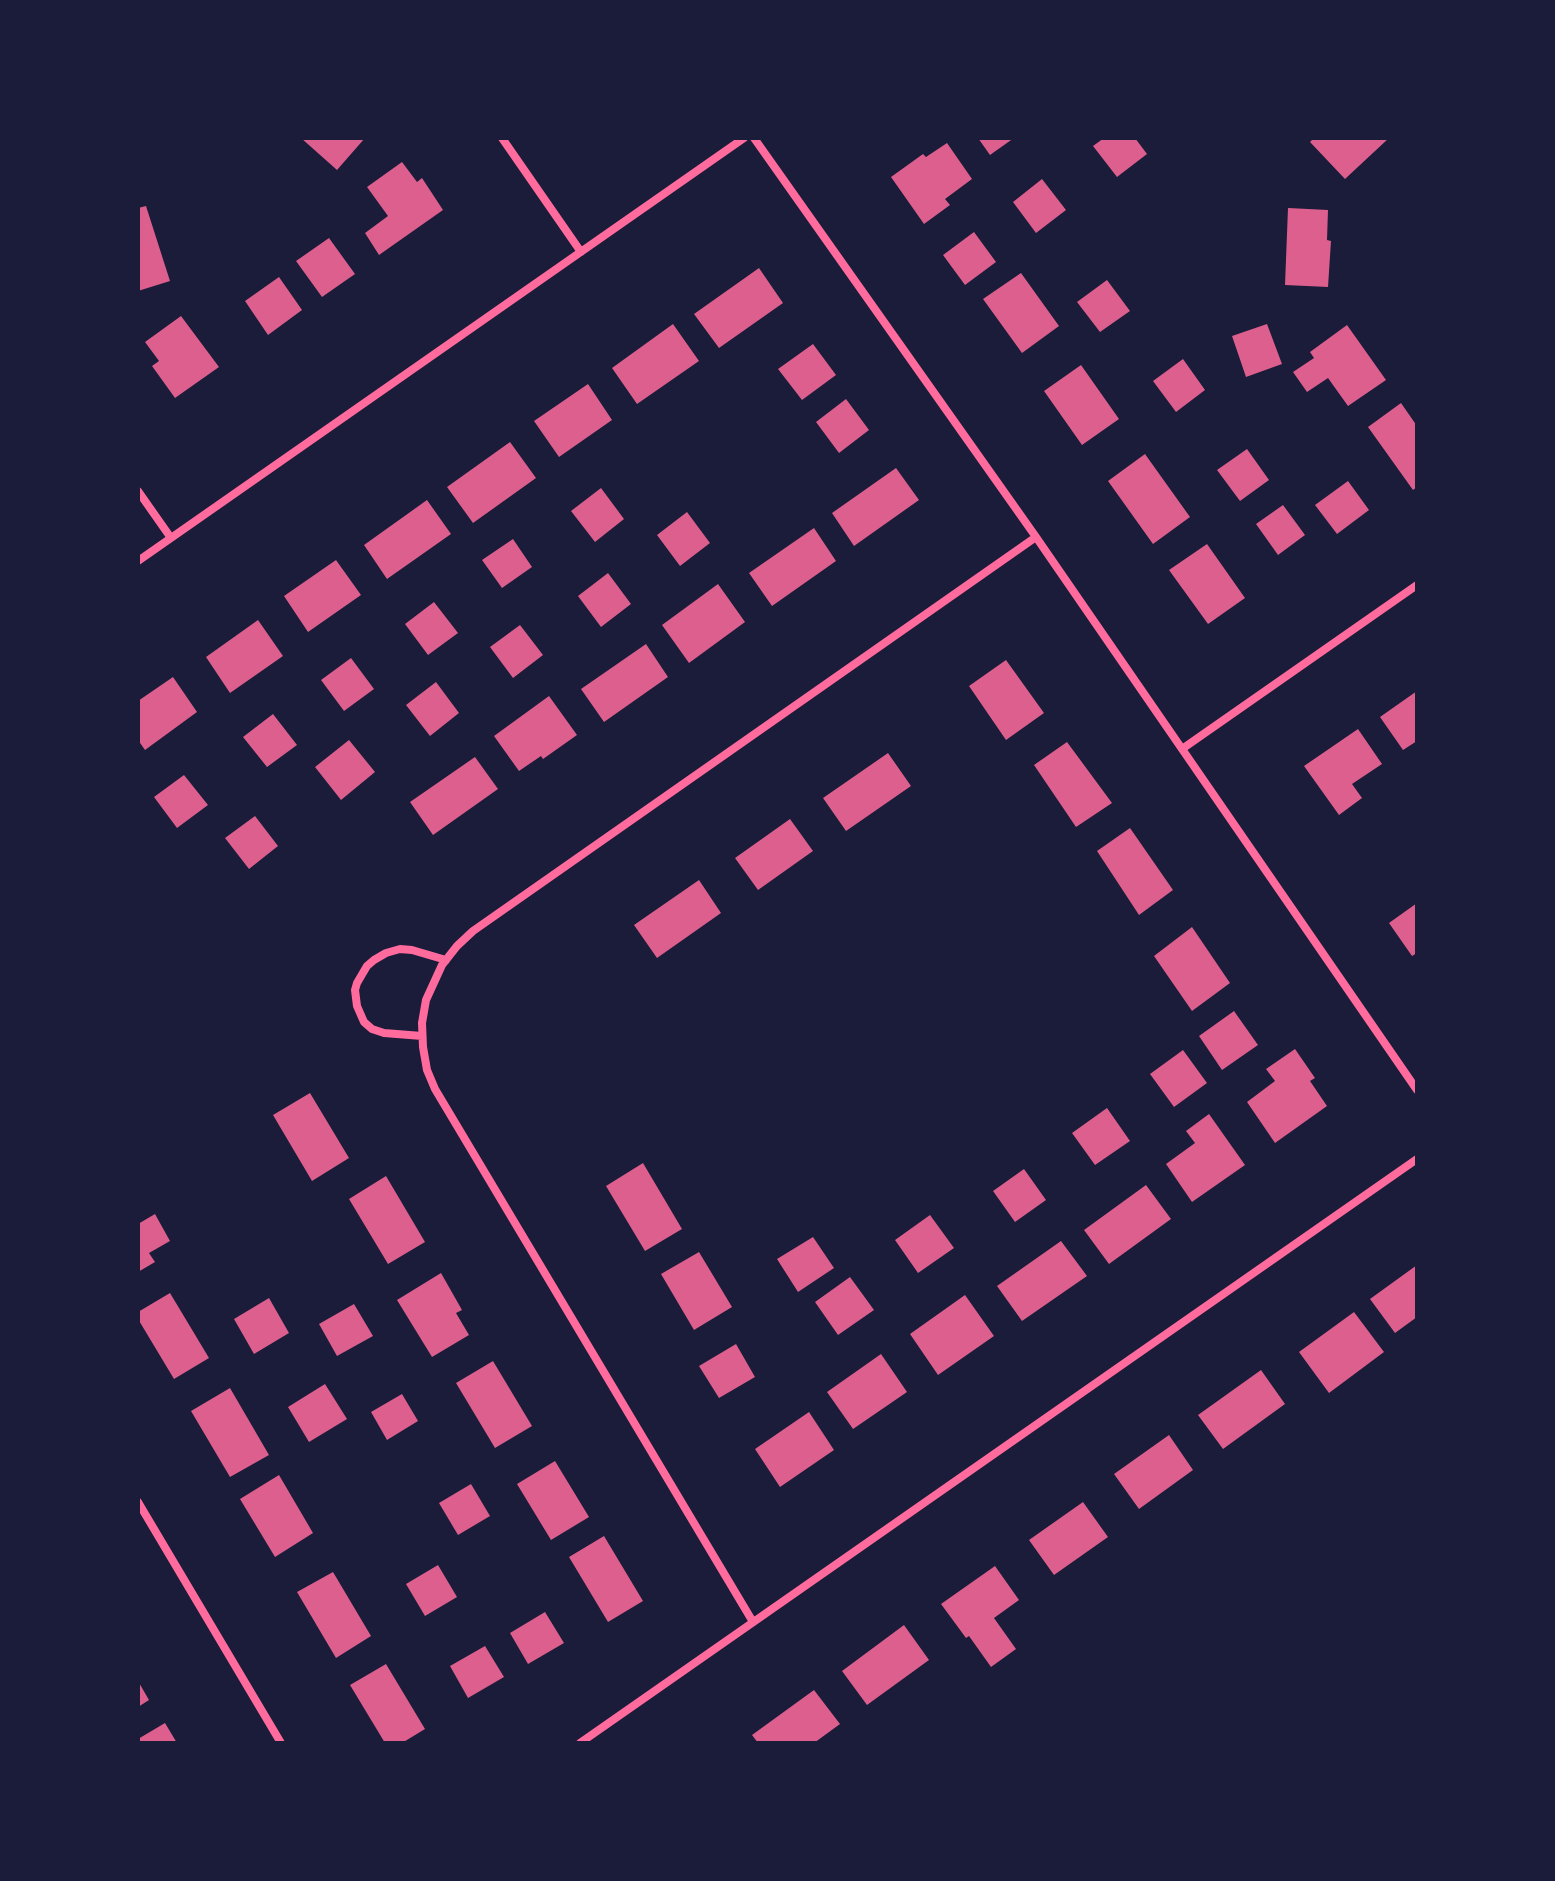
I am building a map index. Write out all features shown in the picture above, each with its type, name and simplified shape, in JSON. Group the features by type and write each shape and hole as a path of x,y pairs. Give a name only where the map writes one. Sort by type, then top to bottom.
{"street":[{"path":"502,138 581,252"},
{"path":"138,561 744,138"},
{"path":"754,138 1036,537 1417,1090"},
{"path":"138,491 171,538"},
{"path":"753,1622 435,1089 427,1070 422,1036 426,1000 446,960 473,931 1036,537"},
{"path":"1182,749 1417,585"},
{"path":"422,1036 372,1029 364,1022 357,1006 357,983 374,960 400,949 446,960"},
{"path":"580,1743 1417,1159"},
{"path":"138,1502 281,1743"}],"building":[{"path":"301,138 365,138 337,170"},
{"path":"978,138 1014,138 990,155"},
{"path":"1104,138 1135,138 1147,154 1117,177 1093,146"},
{"path":"1314,138 1389,138 1345,179 1310,142"},
{"path":"947,143 972,179 945,199 950,205 924,224 891,177 923,154 926,157"},
{"path":"402,162 417,182 422,178 443,210 379,255 365,233 388,216 367,187"},
{"path":"1042,179 1066,210 1036,233 1013,202"},
{"path":"146,206 170,281 138,291 138,208"},
{"path":"1288,208 1328,210 1327,240 1331,241 1328,287 1285,285"},
{"path":"974,232 996,262 965,285 943,255"},
{"path":"329,238 355,274 322,297 296,261"},
{"path":"759,268 783,303 719,348 694,314"},
{"path":"1021,273 1059,326 1022,353 983,299"},
{"path":"279,277 302,310 268,335 245,301"},
{"path":"1107,280 1130,311 1100,332 1077,302"},
{"path":"181,316 219,367 175,398 152,366 159,361 145,342"},
{"path":"673,324 699,361 637,404 612,368"},
{"path":"1267,324 1282,364 1246,377 1232,336"},
{"path":"1347,325 1386,380 1348,406 1328,378 1307,392 1293,372 1314,358 1310,352"},
{"path":"813,344 836,375 802,400 778,369"},
{"path":"1183,359 1205,390 1176,412 1153,381"},
{"path":"1081,365 1119,419 1082,445 1044,391"},
{"path":"588,384 612,420 559,457 534,421"},
{"path":"846,399 869,430 839,453 816,422"},
{"path":"1401,403 1417,426 1417,487 1413,490 1368,427"},
{"path":"510,442 536,478 473,523 447,487"},
{"path":"1247,449 1269,480 1240,501 1217,470"},
{"path":"1145,454 1190,517 1153,544 1108,481"},
{"path":"896,468 919,500 854,546 832,513"},
{"path":"1348,481 1369,510 1337,534 1315,505"},
{"path":"601,488 624,519 595,542 571,511"},
{"path":"427,500 451,534 387,579 364,545"},
{"path":"1283,505 1305,535 1278,555 1256,524"},
{"path":"687,512 710,543 680,566 657,535"},
{"path":"814,528 836,561 772,606 749,573"},
{"path":"513,539 532,567 502,588 482,560"},
{"path":"1207,544 1245,598 1208,624 1169,570"},
{"path":"336,560 361,595 308,632 284,596"},
{"path":"608,573 631,604 601,627 578,596"},
{"path":"718,584 745,622 689,663 662,625"},
{"path":"434,602 458,633 428,655 405,624"},
{"path":"258,620 283,656 230,693 206,657"},
{"path":"520,625 543,655 513,678 490,647"},
{"path":"646,644 668,677 604,722 581,689"},
{"path":"351,658 374,689 344,711 321,680"},
{"path":"1006,660 1044,713 1006,740 969,686"},
{"path":"173,677 197,712 145,750 138,740 138,701"},
{"path":"436,682 459,713 430,736 406,705"},
{"path":"1417,691 1417,741 1403,750 1380,717"},
{"path":"549,696 577,735 543,759 541,756 519,771 494,736"},
{"path":"273,714 297,745 267,767 243,737"},
{"path":"1358,729 1382,764 1352,784 1362,798 1339,815 1304,766"},
{"path":"349,740 375,772 341,800 315,767"},
{"path":"1067,742 1112,803 1076,827 1034,765"},
{"path":"888,753 911,786 846,831 823,798"},
{"path":"475,757 498,789 433,835 410,802"},
{"path":"184,775 208,805 177,828 154,797"},
{"path":"255,816 278,846 249,869 225,838"},
{"path":"790,819 813,851 758,890 735,858"},
{"path":"1130,828 1173,890 1139,915 1097,851"},
{"path":"699,880 721,913 657,958 634,925"},
{"path":"1417,903 1417,953 1412,956 1389,923"},
{"path":"1192,927 1230,983 1192,1011 1154,956"},
{"path":"1234,1011 1258,1045 1222,1070 1199,1036"},
{"path":"1295,1049 1315,1078 1310,1081 1327,1106 1275,1143 1247,1102 1275,1081 1266,1069"},
{"path":"1183,1050 1207,1083 1174,1107 1150,1074"},
{"path":"310,1093 349,1158 312,1181 273,1115"},
{"path":"1107,1108 1130,1141 1095,1165 1072,1133"},
{"path":"1209,1114 1245,1165 1192,1202 1166,1164 1195,1143 1186,1131"},
{"path":"643,1163 682,1229 645,1251 606,1186"},
{"path":"1024,1169 1046,1200 1015,1222 993,1191"},
{"path":"386,1176 425,1242 388,1264 349,1199"},
{"path":"1146,1185 1171,1219 1109,1264 1084,1230"},
{"path":"155,1214 170,1241 149,1253 155,1262 138,1272 138,1224"},
{"path":"930,1215 954,1248 918,1273 895,1240"},
{"path":"813,1237 834,1268 798,1292 777,1259"},
{"path":"1061,1241 1087,1276 1022,1321 997,1286"},
{"path":"699,1252 732,1307 694,1330 661,1274"},
{"path":"1417,1265 1417,1317 1395,1333 1370,1299"},
{"path":"441,1273 462,1310 456,1313 469,1335 432,1357 397,1300"},
{"path":"850,1277 874,1310 838,1335 815,1302"},
{"path":"170,1293 209,1358 174,1379 138,1319 138,1312"},
{"path":"965,1295 994,1336 938,1375 910,1334"},
{"path":"269,1298 289,1333 254,1354 234,1319"},
{"path":"354,1304 373,1336 337,1356 319,1324"},
{"path":"1354,1312 1384,1352 1329,1393 1299,1352"},
{"path":"736,1344 755,1377 719,1398 699,1366"},
{"path":"881,1354 907,1392 853,1429 827,1392"},
{"path":"493,1361 532,1426 495,1448 456,1383"},
{"path":"1261,1370 1285,1404 1223,1449 1198,1415"},
{"path":"325,1384 347,1419 309,1442 288,1407"},
{"path":"230,1388 269,1455 230,1477 191,1411"},
{"path":"402,1394 418,1421 387,1440 371,1412"},
{"path":"809,1412 834,1450 780,1487 755,1449"},
{"path":"1169,1435 1193,1470 1139,1509 1114,1474"},
{"path":"555,1461 589,1517 551,1540 517,1484"},
{"path":"279,1475 313,1533 275,1557 240,1499"},
{"path":"471,1484 490,1516 458,1535 439,1503"},
{"path":"1083,1502 1108,1537 1054,1575 1029,1540"},
{"path":"604,1536 643,1601 608,1622 569,1557"},
{"path":"438,1565 457,1597 425,1616 406,1584"},
{"path":"995,1566 1019,1600 994,1618 1016,1649 991,1667 941,1604"},
{"path":"333,1572 371,1636 336,1658 297,1592"},
{"path":"545,1612 564,1643 528,1664 510,1633"},
{"path":"904,1625 929,1660 867,1705 842,1671"},
{"path":"485,1646 504,1677 468,1698 450,1666"},
{"path":"386,1664 425,1729 402,1743 385,1743 350,1685"},
{"path":"138,1681 149,1700 138,1707"},
{"path":"814,1690 840,1724 814,1743 758,1743 752,1735"},
{"path":"165,1723 177,1743 138,1743 138,1739"}]}
